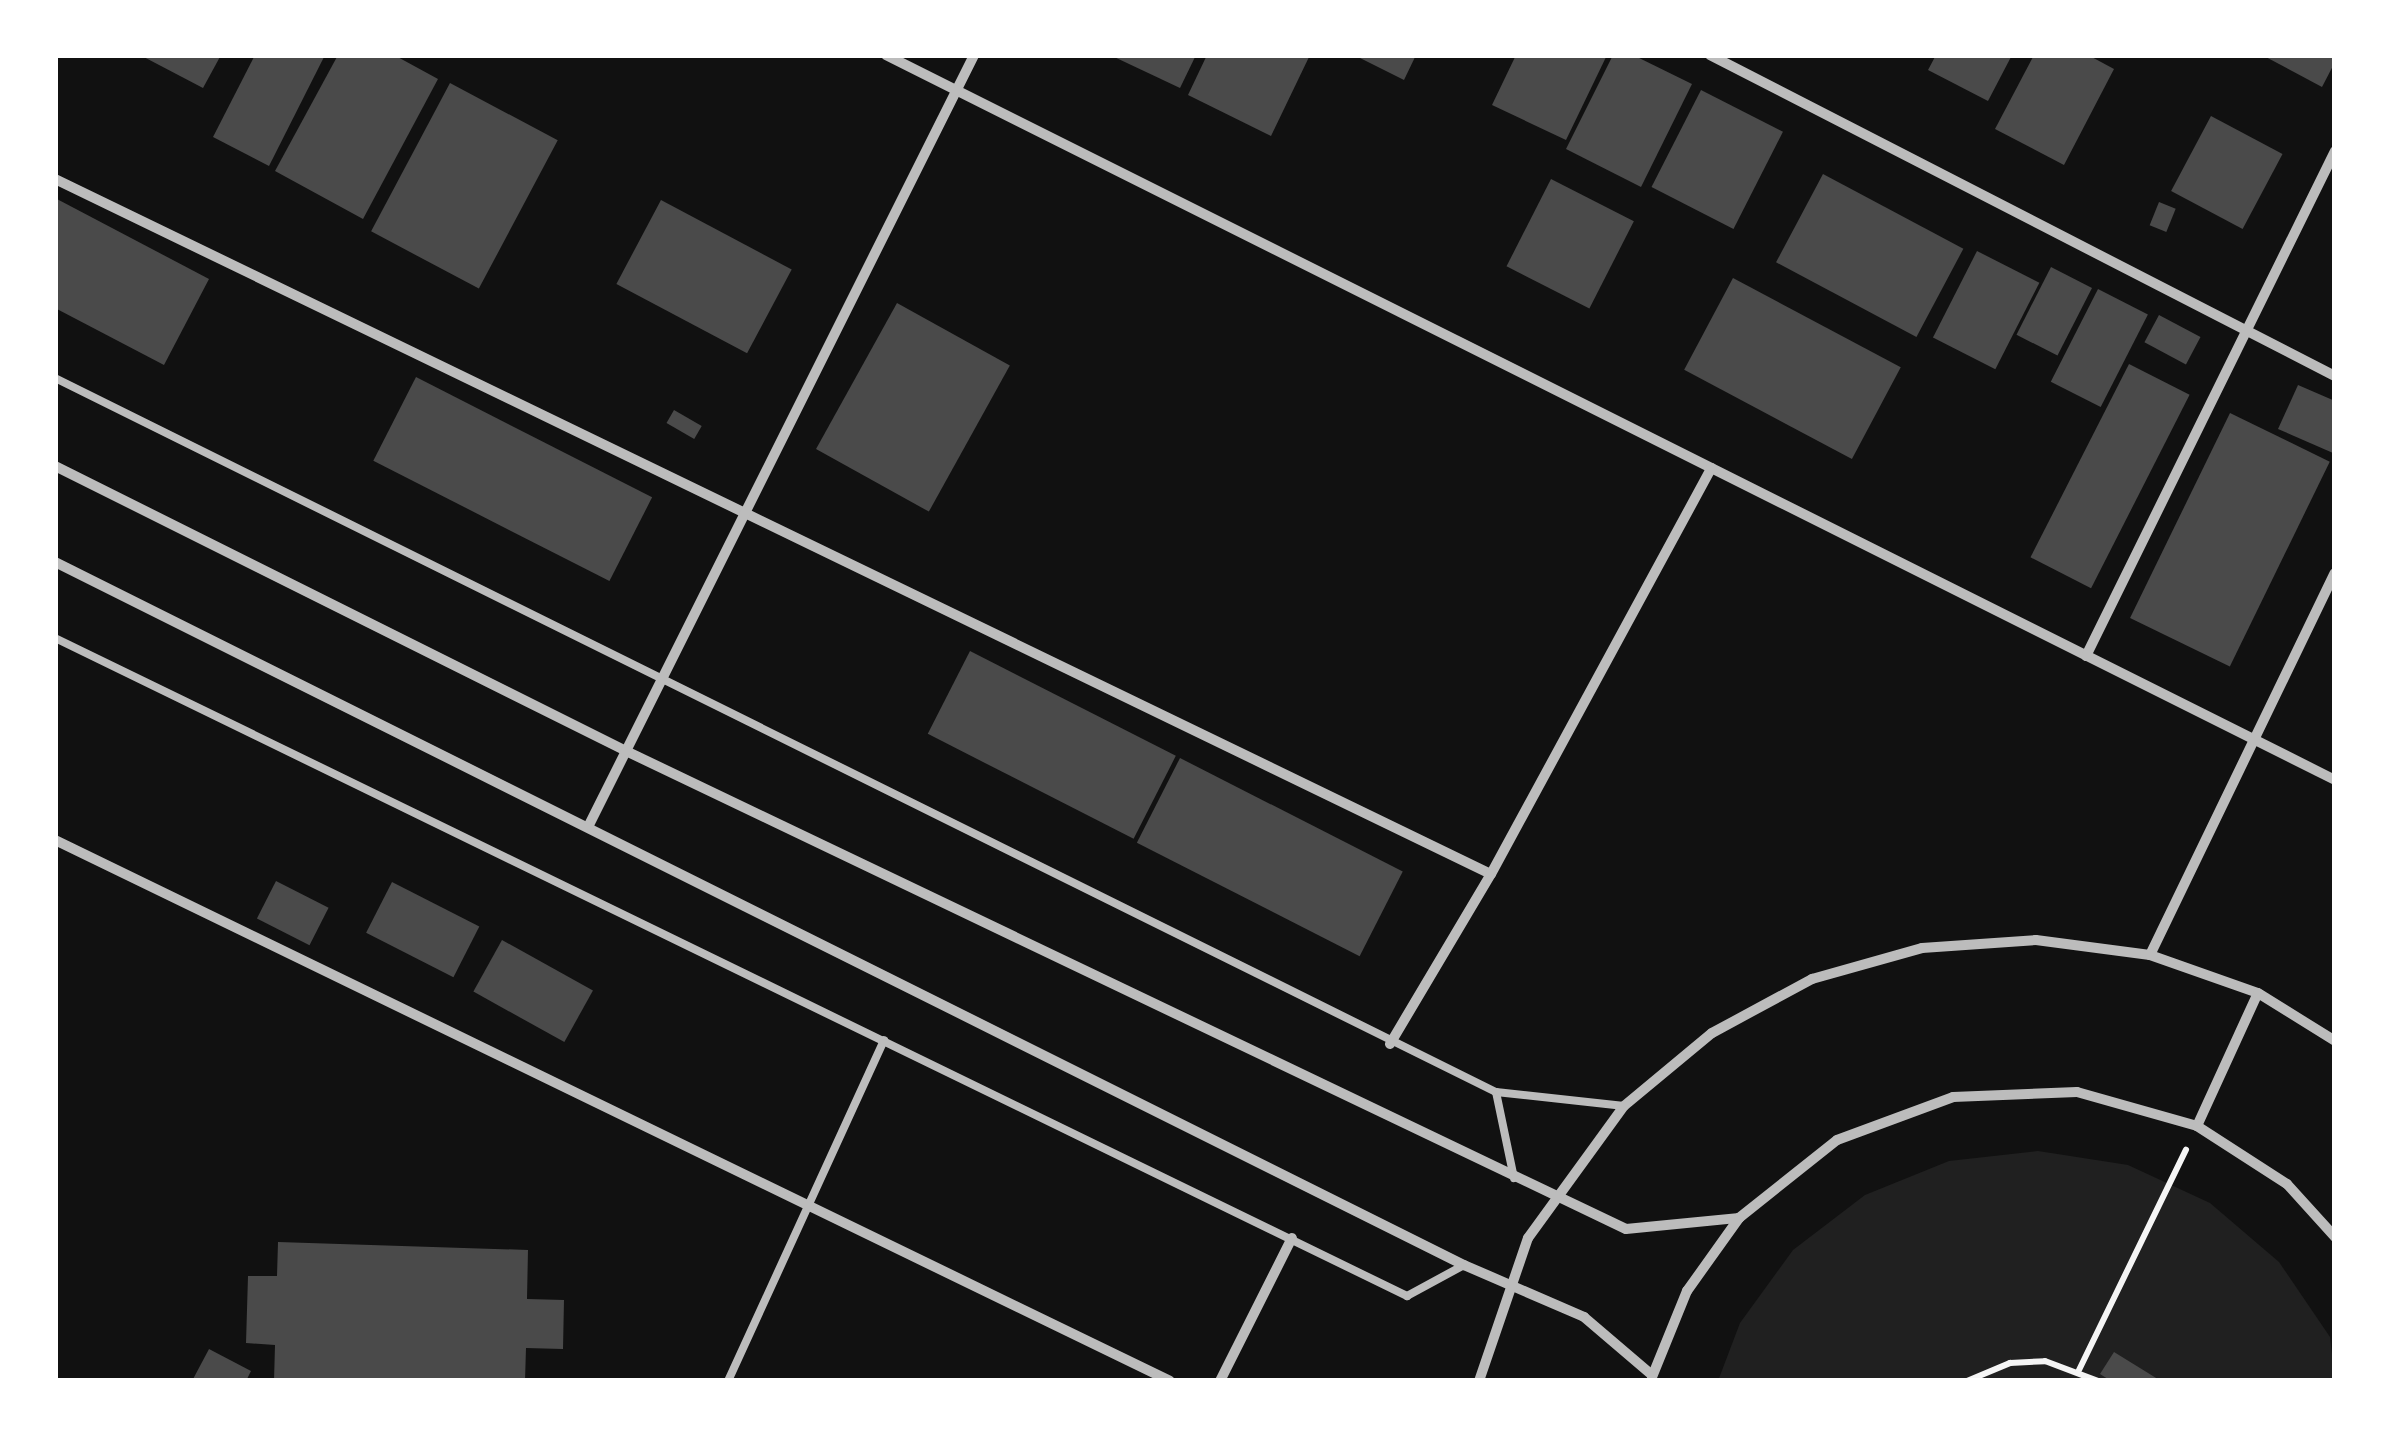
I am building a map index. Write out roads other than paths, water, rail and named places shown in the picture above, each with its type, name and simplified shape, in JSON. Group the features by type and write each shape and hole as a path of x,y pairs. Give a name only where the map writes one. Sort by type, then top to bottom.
{"street":[{"path":"886,55 2335,780"},
{"path":"589,825 974,55"},
{"path":"1710,55 2335,376"},
{"path":"2086,656 2335,151"},
{"path":"55,179 747,510 1491,874"},
{"path":"55,466 626,751 1626,1229 1739,1218"},
{"path":"1390,1044 1491,874 1710,468"},
{"path":"55,562 589,825 1464,1265 1584,1318 1651,1378 1687,1292 1739,1218 1837,1140 1953,1096 2077,1092 2197,1126 2287,1184 2335,1237"},
{"path":"2150,955 2335,573"},
{"path":"55,840 1170,1381"},
{"path":"1478,1381 1508,1283 1553,1195 1624,1106 1728,1024 1812,980 1922,948 2036,940 2150,955 2258,994 2335,1041"},
{"path":"2197,1126 2258,994"},
{"path":"1220,1381 1292,1238"}],"lane":[{"path":"55,378 664,675 1390,1044 1496,1092 1624,1106"},
{"path":"55,638 1407,1296 1464,1265"},
{"path":"728,1381 884,1040"},
{"path":"1496,1092 1514,1178"}]}
